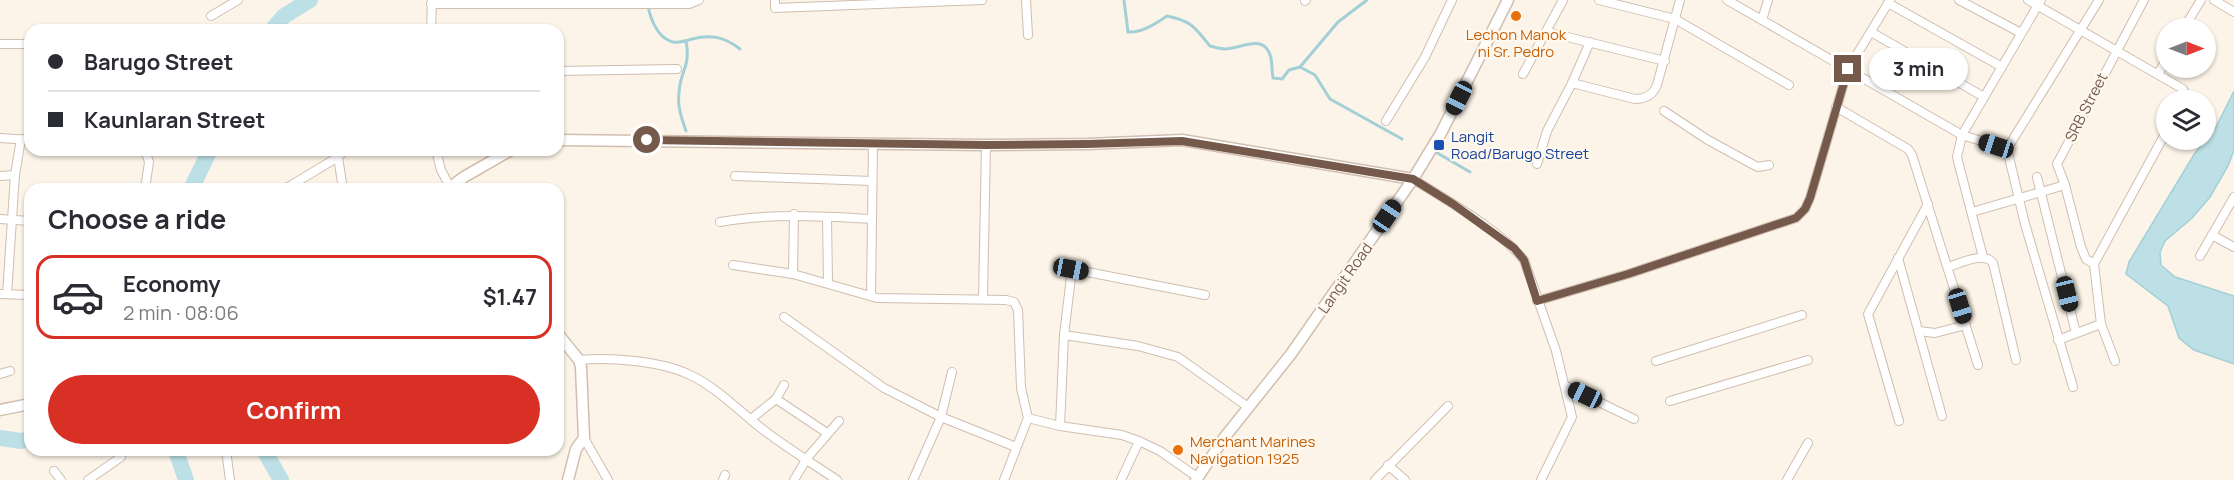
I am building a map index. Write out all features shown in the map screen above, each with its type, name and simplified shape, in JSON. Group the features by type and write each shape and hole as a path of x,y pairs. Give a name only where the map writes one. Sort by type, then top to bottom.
{"main road":[{"name":"Langit Road","path":"1197,478 1248,407 1291,354 1413,179 1441,133 1508,0"},
{"path":"564,140 986,145 1182,141 1413,179"},
{"path":"458,183 501,156"},
{"path":"564,341 579,360 585,438 576,449 568,480"},
{"path":"0,410 24,405"}],"street":[{"path":"211,16 238,0"},
{"path":"431,24 432,2 689,4 699,0"},
{"path":"775,0 775,8 982,0"},
{"path":"1026,0 1028,35"},
{"path":"1386,121 1425,57 1452,0"},
{"path":"1523,74 1563,0"},
{"path":"1599,0 1676,19 1789,85"},
{"path":"1572,83 1635,99 1643,99 1651,95 1656,88 1665,61 1680,0"},
{"path":"1727,0 1962,135 2007,149"},
{"path":"1762,20 1768,0"},
{"path":"1959,0 2021,33"},
{"path":"2028,0 2039,3 2156,73"},
{"path":"2073,387 2019,200 2007,149 2099,0"},
{"name":"SRB Street","path":"2065,186 2057,164 2144,0"},
{"path":"2190,18 2201,0"},
{"path":"2214,0 2234,12"},
{"path":"1537,301 1628,274 1796,218 1805,209 1810,198 1848,69 1889,2 2002,67"},
{"path":"1983,257 1957,157 1962,135 2039,3"},
{"path":"1546,32 1665,61"},
{"path":"1871,32 1984,97"},
{"path":"1537,164 1547,131 1590,42"},
{"path":"0,45 24,44"},
{"path":"564,71 677,69"},
{"path":"2165,78 2184,90"},
{"path":"1836,107 1908,149 1915,161 1978,365"},
{"path":"1665,111 1708,140 1752,164 1758,167 1769,165"},
{"path":"0,138 24,139"},
{"path":"21,139 15,175 13,220 3,294 24,295"},
{"path":"871,296 873,144"},
{"path":"983,299 986,145"},
{"path":"2115,361 2101,324 2094,264 2156,150"},
{"path":"146,183 149,162 147,156"},
{"path":"438,156 448,183"},
{"path":"295,183 338,157 342,183"},
{"path":"0,176 15,175"},
{"path":"735,176 872,181"},
{"path":"2037,177 2076,333"},
{"path":"1413,179 1453,204 1514,248 1524,260 1556,351 1572,417 1540,480"},
{"path":"1972,212 2065,186 2080,247 2086,259 2094,264"},
{"path":"2200,256 2232,207 2234,197"},
{"path":"1899,421 1868,314 1928,204"},
{"path":"720,222 754,216 794,214 872,219"},
{"path":"793,274 794,214"},
{"path":"828,217 828,282"},
{"path":"0,219 24,221"},
{"path":"2212,235 2234,247"},
{"path":"1948,267 1983,257 1990,259 1993,263 2016,360"},
{"path":"1898,258 1942,416"},
{"path":"733,265 828,282 877,298 1008,300 1017,305 1021,388 1028,418 1004,480"},
{"path":"1060,426 1064,335 1071,269 1205,295"},
{"path":"1656,361 1802,315"},
{"path":"784,317 884,388 941,417 1016,447"},
{"path":"2058,340 2101,324"},
{"path":"1919,331 1935,333 1966,325"},
{"path":"1064,335 1138,346 1179,357 1248,407"},
{"path":"579,360 648,363 676,369 700,381 837,480"},
{"path":"1670,401 1808,360"},
{"path":"0,374 10,371"},
{"path":"914,480 941,417 952,372"},
{"path":"751,419 776,399 784,385"},
{"path":"1566,386 1634,419"},
{"path":"776,399 827,433"},
{"path":"1375,480 1448,406"},
{"path":"1028,418 1060,426 1122,435 1139,441 1160,452 1197,478"},
{"path":"794,480 807,458 839,421"},
{"path":"585,438 605,478"},
{"path":"1121,480 1139,441"},
{"path":"1787,480 1808,443"},
{"path":"227,456 230,480"},
{"path":"88,480 121,457"},
{"path":"1388,465 1405,480"},
{"path":"54,471 61,480"}],"water":[{"path":"2234,91 2234,150 2228,166 2210,197 2192,218 2165,241 2160,252 2161,265 2175,277 2234,296 2234,364 2194,350 2179,338 2168,306 2126,274 2129,262 2195,153 2197,150 2216,150 2216,127"}],"waterway":[{"path":"277,24 284,16 310,0"},
{"path":"647,0 654,25 667,40 678,42 712,37 723,39 740,49"},
{"path":"1124,0 1128,32 1153,25 1167,16 1182,20 1192,26 1210,46 1225,49 1252,44 1264,46 1271,58 1273,78 1282,79 1289,70 1300,67 1338,22 1367,0"},
{"path":"686,41 687,57 679,98 680,112 686,131"},
{"path":"1300,67 1315,75 1330,99 1402,139"},
{"path":"1434,151 1470,172"},
{"path":"194,183 207,156"},
{"path":"0,438 24,440"},
{"path":"178,456 186,480"},
{"path":"267,456 281,480"}],"place":[{"name":"Lechon Manok ni Sr. Pedro","path":"1516,16"},
{"name":"Langit Road/Barugo Street","path":"1439,145"},
{"name":"Merchant Marines Navigation 1925","path":"1178,450"}],"route":[{"path":"647,140 986,145 1182,141 1413,179 1453,204 1514,248 1524,260 1537,301 1628,274 1796,218 1805,209 1810,198 1848,69"}]}
